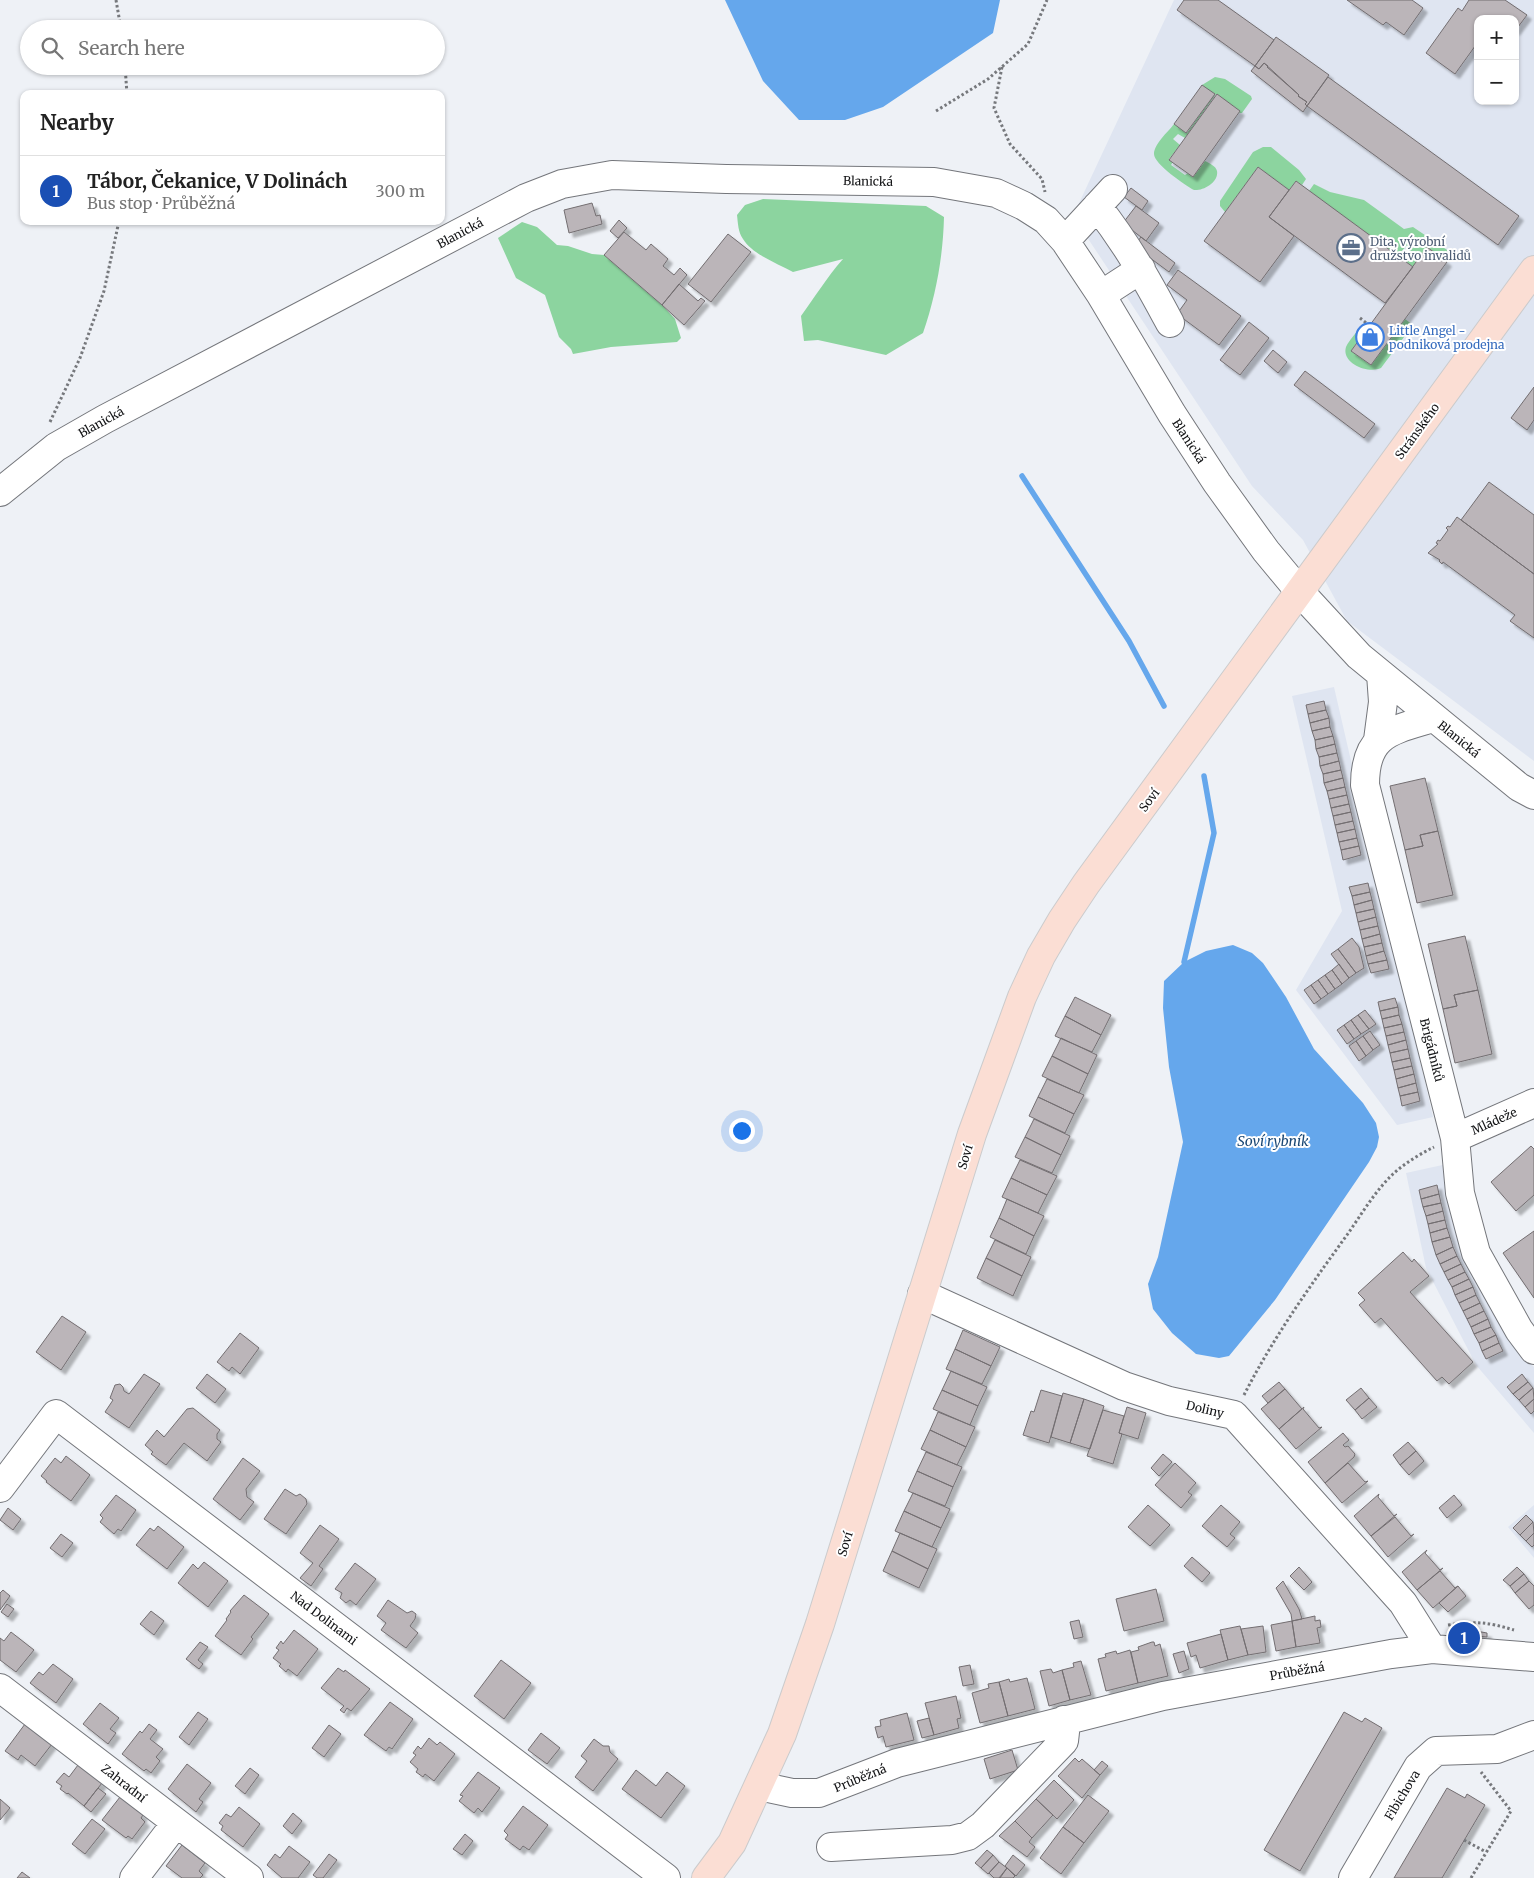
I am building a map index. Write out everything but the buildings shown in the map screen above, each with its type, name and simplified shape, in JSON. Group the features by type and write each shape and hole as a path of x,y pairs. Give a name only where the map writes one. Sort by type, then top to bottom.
{"main road":[{"name":"Stránského","path":"1300,592 1534,270"},
{"name":"Soví","path":"759,1786 782,1734 820,1624 972,1134 1022,996 1041,956 1086,884 1300,592"},
{"path":"706,1878 732,1843 759,1786"}],"street":[{"name":"Blanická","path":"0,492 56,447 105,419 526,198 562,184 612,175 934,182 996,193 1024,206 1046,220 1058,234 1101,295 1172,414 1217,483 1266,551 1300,592 1359,656 1519,787 1534,795"},
{"path":"1058,234 1105,198 1120,234 1170,323"},
{"path":"1101,295 1141,269"},
{"name":"Brigádníků","path":"1381,674 1384,702 1378,740 1366,762 1365,786 1455,1138 1460,1193 1476,1254 1519,1330 1534,1350"},
{"path":"1378,740 1406,726 1433,718"},
{"name":"Mládeže","path":"1455,1138 1534,1103"},
{"name":"Doliny","path":"922,1294 1124,1386 1168,1400 1234,1416 1402,1603 1432,1649"},
{"name":"Nad Dolinami","path":"0,1488 56,1414 666,1878"},
{"name":"Průběžná","path":"759,1786 792,1793 819,1793 897,1763 1064,1720 1163,1696 1350,1661 1432,1649 1534,1657"},
{"name":"Zahradní","path":"0,1688 249,1878"},
{"path":"832,1847 952,1840 968,1836 983,1824 1064,1741 1064,1720"},
{"name":"Fibichova","path":"1353,1878 1418,1767 1428,1757 1439,1751 1497,1749 1534,1735"},
{"path":"134,1878 176,1823"}],"path":[{"path":"116,0 119,20"},
{"path":"936,111 988,79 1028,44 1047,0"},
{"path":"1002,66 994,108 1010,144 1042,179 1058,234"},
{"path":"126,75 127,90"},
{"path":"47,428 80,358 104,291 118,225"},
{"path":"1360,318 1369,326"},
{"path":"1234,1416 1257,1369 1332,1256 1378,1192 1393,1174 1420,1154 1455,1138"},
{"path":"1448,1625 1474,1622 1492,1624 1515,1631"},
{"path":"1471,1878 1511,1811 1481,1772"},
{"path":"1464,1840 1486,1852"}],"shaded area":[{"path":"1174,0 1534,0 1534,761 1347,621 1303,540 1252,486 1073,216"},
{"path":"1334,687 1433,1117 1397,1125 1296,990 1342,911 1292,696"},
{"path":"1447,1164 1530,1363 1534,1367 1534,1433 1476,1365 1426,1268 1406,1173"},
{"path":"1534,1505 1534,1558 1508,1527"}],"green space":[{"path":"1215,77 1225,79 1251,96 1252,99 1242,113 1239,113 1240,111 1216,94 1185,138 1178,134 1173,139 1180,145 1169,159 1173,162 1171,165 1185,175 1188,173 1193,177 1205,161 1217,171 1216,179 1210,185 1194,190 1171,174 1159,163 1154,154 1159,142 1174,124 1187,133 1214,95 1202,85"},
{"path":"1263,147 1271,147 1299,170 1306,179 1302,185 1296,181 1289,190 1258,167 1225,212 1220,206 1220,201 1253,152"},
{"path":"1314,184 1330,192 1364,200 1404,229 1413,227 1453,254 1447,262 1427,247 1413,267 1402,259 1410,248 1407,245 1398,256 1309,191"},
{"path":"763,199 926,206 944,217 938,276 923,333 886,355 818,340 804,341 801,316 843,259 793,272 753,250 741,236 737,215 745,205"},
{"path":"522,222 537,227 557,245 568,246 592,254 604,255 662,305 675,319 681,338 677,342 611,347 573,354 571,349 559,337 545,295 516,278 498,238"},
{"path":"1405,319 1413,325 1381,368 1363,368 1351,362 1348,358 1346,347 1363,324 1367,328 1351,351 1371,365"}],"water":[{"path":"725,0 1000,0 993,33 883,107 845,120 799,120 763,81"},
{"name":"Soví rybník","path":"1233,945 1252,953 1263,963 1286,997 1314,1049 1363,1103 1376,1123 1379,1137 1377,1147 1369,1162 1275,1300 1229,1356 1219,1358 1196,1354 1172,1333 1153,1309 1148,1284 1158,1257 1183,1142 1169,1067 1163,1008 1164,981 1184,962 1206,951"}],"waterway":[{"path":"1022,476 1129,641 1164,706"},
{"path":"1184,962 1214,833 1204,776"}],"place":[{"name":"Dita, výrobní družstvo invalidů","path":"1351,248"},
{"name":"Little Angel - podniková prodejna","path":"1370,337"},
{"name":"Tábor, Čekanice, V Dolinách","path":"1464,1638"}]}
